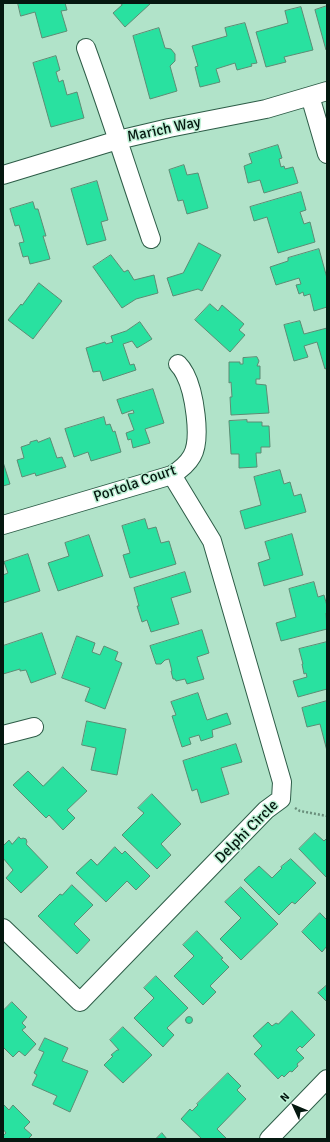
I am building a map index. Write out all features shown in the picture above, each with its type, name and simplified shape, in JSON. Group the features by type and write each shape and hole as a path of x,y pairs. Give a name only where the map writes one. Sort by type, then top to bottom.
{"street":[{"path":"86,48 152,239"},
{"name":"Marich Way","path":"3,175 118,140 169,128 266,109 327,91"},
{"path":"310,96 327,154"},
{"name":"Portola Court","path":"3,525 172,475 180,471 192,455 196,445 196,416 188,380 178,364"},
{"name":"Delphi Circle","path":"3,928 80,1002 266,810 281,799 282,782 212,541 172,475"},
{"path":"3,735 34,727"},
{"path":"269,1139 327,1079"}],"path":[{"path":"281,799 300,811 327,816"}],"building":[{"path":"18,3 65,3 67,10 61,11 67,31 42,38 35,12 21,16"},
{"path":"120,3 151,3 125,27 113,13 122,5"},
{"path":"327,6 327,50 326,50 315,10"},
{"path":"301,7 313,50 284,57 286,62 266,67 256,32 288,23 285,11"},
{"path":"245,23 257,63 237,70 235,63 216,69 220,82 200,87 195,67 198,66 192,46 227,36 225,28"},
{"path":"159,28 165,48 171,49 175,54 175,61 170,66 177,91 150,99 133,36"},
{"path":"56,56 60,70 56,72 59,82 63,80 67,95 77,92 84,118 51,127 33,63"},
{"path":"278,145 282,158 279,159 281,167 284,166 285,169 293,167 298,183 264,193 260,180 248,183 244,166 252,163 249,154"},
{"path":"184,165 187,175 198,173 208,208 187,214 183,200 178,201 169,170"},
{"path":"97,181 108,220 101,222 106,240 87,245 71,189"},
{"path":"301,192 306,210 300,212 304,224 310,222 315,242 278,253 267,217 254,221 250,207"},
{"path":"33,202 35,209 38,209 46,236 43,236 50,259 30,264 28,256 23,257 19,243 24,242 19,225 15,226 10,209"},
{"path":"199,243 221,255 202,291 198,289 173,296 167,278 183,273"},
{"path":"319,249 327,278 327,307 314,311 310,294 304,296 303,292 299,294 296,285 301,284 299,278 276,285 270,267 288,261 288,258"},
{"path":"111,255 124,272 128,270 134,280 154,275 158,293 136,299 122,308 93,267"},
{"path":"39,283 62,301 33,339 8,320"},
{"path":"210,304 218,311 222,305 244,324 239,330 245,335 230,352 195,320"},
{"path":"300,321 304,334 327,328 327,368 325,369 317,342 304,346 308,357 294,361 284,325"},
{"path":"140,322 152,339 137,348 132,341 123,344 130,365 134,364 136,370 103,381 100,371 93,372 86,348 105,342 106,344 113,342 111,336 126,331"},
{"path":"257,357 259,361 257,366 260,366 260,379 256,379 256,384 266,385 269,413 231,415 230,397 232,397 231,382 229,383 229,362 240,362 240,364 243,364 243,358"},
{"path":"153,389 164,423 145,429 150,443 133,448 131,439 128,440 126,433 134,430 128,414 134,413 133,410 122,414 117,400"},
{"path":"104,417 106,425 110,424 113,432 115,431 121,452 91,461 88,452 74,457 65,429"},
{"path":"247,420 247,422 262,422 262,426 269,426 270,447 261,447 261,453 256,453 257,467 239,468 239,454 231,454 229,421"},
{"path":"50,438 57,458 62,457 66,467 36,476 35,473 22,477 17,460 24,458 21,447 30,444 30,442 37,440 38,442"},
{"path":"3,462 10,484 3,486"},
{"path":"280,470 284,484 290,482 294,496 301,494 306,512 245,529 240,511 261,505 254,477"},
{"path":"145,519 148,529 156,527 161,543 169,541 176,564 130,578 123,555 130,553 122,526"},
{"path":"292,534 303,575 264,586 258,563 270,559 265,542"},
{"path":"89,535 103,576 58,591 48,563 69,556 65,543"},
{"path":"28,554 40,591 3,603 3,575 8,573 4,562"},
{"path":"185,572 191,592 171,598 179,624 151,632 147,620 142,622 137,606 139,606 134,588"},
{"path":"314,582 318,597 324,595 327,606 327,629 281,641 276,623 296,617 289,589"},
{"path":"202,630 209,653 197,657 204,679 187,684 185,679 176,681 173,679 169,659 165,660 161,664 156,664 150,646"},
{"path":"42,633 56,674 31,683 26,670 20,671 20,669 3,674 3,646"},
{"path":"77,636 95,643 92,652 100,655 104,646 118,652 115,660 122,663 105,709 85,701 90,688 62,678"},
{"path":"327,642 327,689 298,697 293,681 307,677 306,673 304,674 299,649"},
{"path":"198,693 207,720 227,713 231,724 212,730 213,737 201,741 199,735 189,738 191,744 182,747 172,716 176,715 171,702"},
{"path":"327,701 327,751 320,724 307,727 302,708"},
{"path":"87,721 126,729 117,775 91,770 96,748 82,745"},
{"path":"236,744 242,762 221,768 229,794 201,803 197,789 192,791 183,761"},
{"path":"63,767 87,791 67,810 75,818 63,830 49,815 46,818 13,785 28,771 43,786"},
{"path":"152,794 181,824 161,844 171,855 157,869 122,835 144,813 138,808"},
{"path":"315,833 324,841 327,838 327,878 299,849"},
{"path":"19,837 21,839 26,839 26,844 48,867 21,893 6,878 13,870 3,858 3,846 9,840 12,844"},
{"path":"115,847 122,854 125,851 150,876 136,890 127,881 106,902 76,873 91,859 97,865"},
{"path":"291,859 316,883 295,904 292,902 279,915 244,880 259,866 272,878 282,868 281,867"},
{"path":"72,885 93,905 74,924 90,940 77,954 38,916 60,894 62,895"},
{"path":"241,887 278,924 241,960 220,939 241,918 225,902"},
{"path":"320,913 327,920 327,946 322,952 302,932"},
{"path":"197,931 223,958 221,959 229,967 210,986 216,992 203,1005 174,976 194,956 183,945"},
{"path":"156,976 188,1008 167,1028 174,1035 163,1047 134,1018 154,998 144,988"},
{"path":"327,985 327,1002 318,993"},
{"path":"12,1002 27,1017 22,1023 26,1027 22,1030 36,1044 25,1056 19,1051 13,1057 3,1047 3,1011"},
{"path":"292,1011 315,1035 302,1048 300,1046 296,1050 304,1058 297,1064 298,1066 292,1072 290,1071 284,1077 282,1075 278,1079 254,1054 262,1046 253,1036 268,1022 272,1026 276,1023 278,1024"},
{"path":"189,1017 192,1020 189,1023 186,1020"},
{"path":"123,1027 152,1055 123,1083 104,1065 113,1056 111,1055 119,1050 110,1040"},
{"path":"45,1038 68,1048 62,1061 88,1071 70,1112 53,1104 57,1096 32,1085 37,1075 34,1073 44,1052 39,1050"},
{"path":"228,1073 241,1086 237,1090 246,1099 217,1129 226,1138 225,1139 202,1139 181,1119 190,1109 192,1111"},
{"path":"3,1104 9,1110 13,1105 30,1122 24,1128 32,1135 28,1139 3,1139 3,1136 6,1133 3,1129"},
{"path":"162,1133 167,1139 156,1139"}]}
